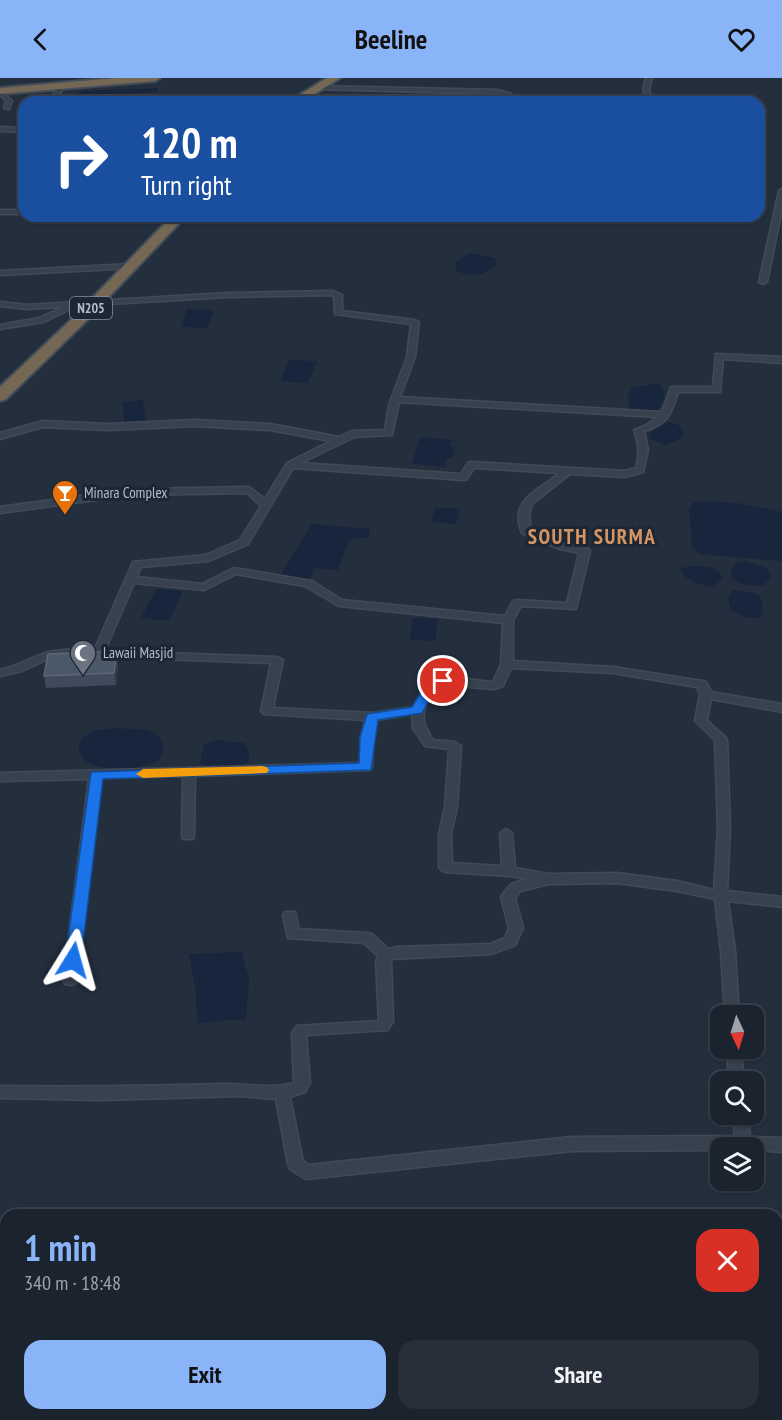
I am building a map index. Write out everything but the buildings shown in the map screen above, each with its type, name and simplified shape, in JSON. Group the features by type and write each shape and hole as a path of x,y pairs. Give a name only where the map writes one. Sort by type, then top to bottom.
{"highway":[{"path":"0,92 155,78"},
{"path":"304,96 335,78"},
{"name":"N205","path":"0,396 96,303 173,222"}],"street":[{"path":"648,96 646,89 649,78"},
{"path":"56,96 60,86"},
{"path":"318,88 498,92 510,96"},
{"path":"0,92 9,101 7,108"},
{"path":"0,129 18,130"},
{"path":"763,282 782,191"},
{"path":"0,212 18,212"},
{"path":"0,273 132,266"},
{"path":"0,304 26,307 228,295 333,293 338,295 338,312 415,322 411,357 395,399 389,433 352,434 290,465 244,542 208,558 137,564 100,649"},
{"path":"0,327 42,320 78,304"},
{"path":"290,465 464,477 471,465 625,474 640,470 644,442 639,430 650,427 666,415 674,389 717,390 719,356 782,360"},
{"path":"395,399 666,415"},
{"path":"0,436 43,424 108,427 194,423 270,428 341,440"},
{"path":"567,471 560,479 530,497 524,510 523,521 526,531 564,547 585,551 572,607 517,603 508,620 507,664 497,686 443,681 425,694 417,710 419,728 429,744 455,746 451,807 445,834 446,867 509,871 549,879 617,878 721,895 782,902"},
{"path":"0,510 133,492 183,490 249,490 266,506"},
{"path":"130,579 204,587 234,571 308,583 339,603 508,620"},
{"path":"0,672 18,669 48,656 100,649 108,654 276,660 267,711 372,717 417,710"},
{"path":"507,664 635,674 702,684 706,695 701,721 721,739 724,830 721,895 731,1005"},
{"path":"706,695 782,708"},
{"path":"0,777 366,767 367,737 372,717"},
{"path":"188,836 189,772"},
{"path":"70,980 96,775"},
{"path":"506,833 509,871"},
{"path":"0,1092 100,1094 240,1090 282,1093 300,1088 302,1083 299,1033 302,1030 383,1026 386,1021 383,961 386,955 397,952 491,949 510,941 516,928 508,897 516,887 549,879"},
{"path":"290,915 293,934 367,938 386,955"},
{"path":"282,1093 296,1164 306,1172 572,1144 710,1143"},
{"path":"764,1144 782,1145"}],"water":[{"path":"158,88 157,92 125,94 125,96 79,96 80,91"},
{"path":"445,91 497,94 496,96 443,96"},
{"path":"470,253 495,258 497,264 478,275 456,271 455,262"},
{"path":"187,309 214,310 208,328 181,327"},
{"path":"289,360 317,361 308,383 280,381"},
{"path":"658,383 663,390 664,398 655,412 629,409 628,396 632,388"},
{"path":"143,400 146,424 125,425 122,402"},
{"path":"671,422 680,426 684,433 682,438 665,445 649,438 657,423"},
{"path":"420,437 452,440 450,446 455,447 452,458 447,458 445,467 412,464"},
{"path":"694,502 737,503 782,512 782,561 699,554 692,547 689,509"},
{"path":"435,507 460,509 456,524 431,522"},
{"path":"312,524 370,529 369,537 349,540 338,570 314,568 310,579 280,576"},
{"path":"745,561 766,568 772,577 764,585 750,586 739,583 731,577 731,570 736,563"},
{"path":"707,566 714,569 721,574 723,579 711,587 695,583 683,575 681,568"},
{"path":"156,589 183,591 169,621 141,618"},
{"path":"732,590 755,593 761,598 763,612 759,618 747,618 731,610 728,598"},
{"path":"412,618 438,619 435,641 410,640"},
{"path":"137,729 151,731 158,736 164,748 160,760 133,768 104,768 86,762 78,748 81,740 94,731"},
{"path":"215,740 245,743 249,752 249,761 238,767 224,769 204,765 200,762 204,744"},
{"path":"242,952 249,980 246,1019 197,1023 196,992 189,954"}],"slow traffic":[{"path":"143,774 262,770"}],"place":[{"name":"Minara Complex","path":"65,516"},
{"name":"Lawaii Masjid","path":"83,676"}],"district":[{"name":"SOUTH SURMA","path":"592,537"}],"route":[{"path":"73,960 96,775 366,767 367,737 372,717 417,710 425,694 443,681"}]}
